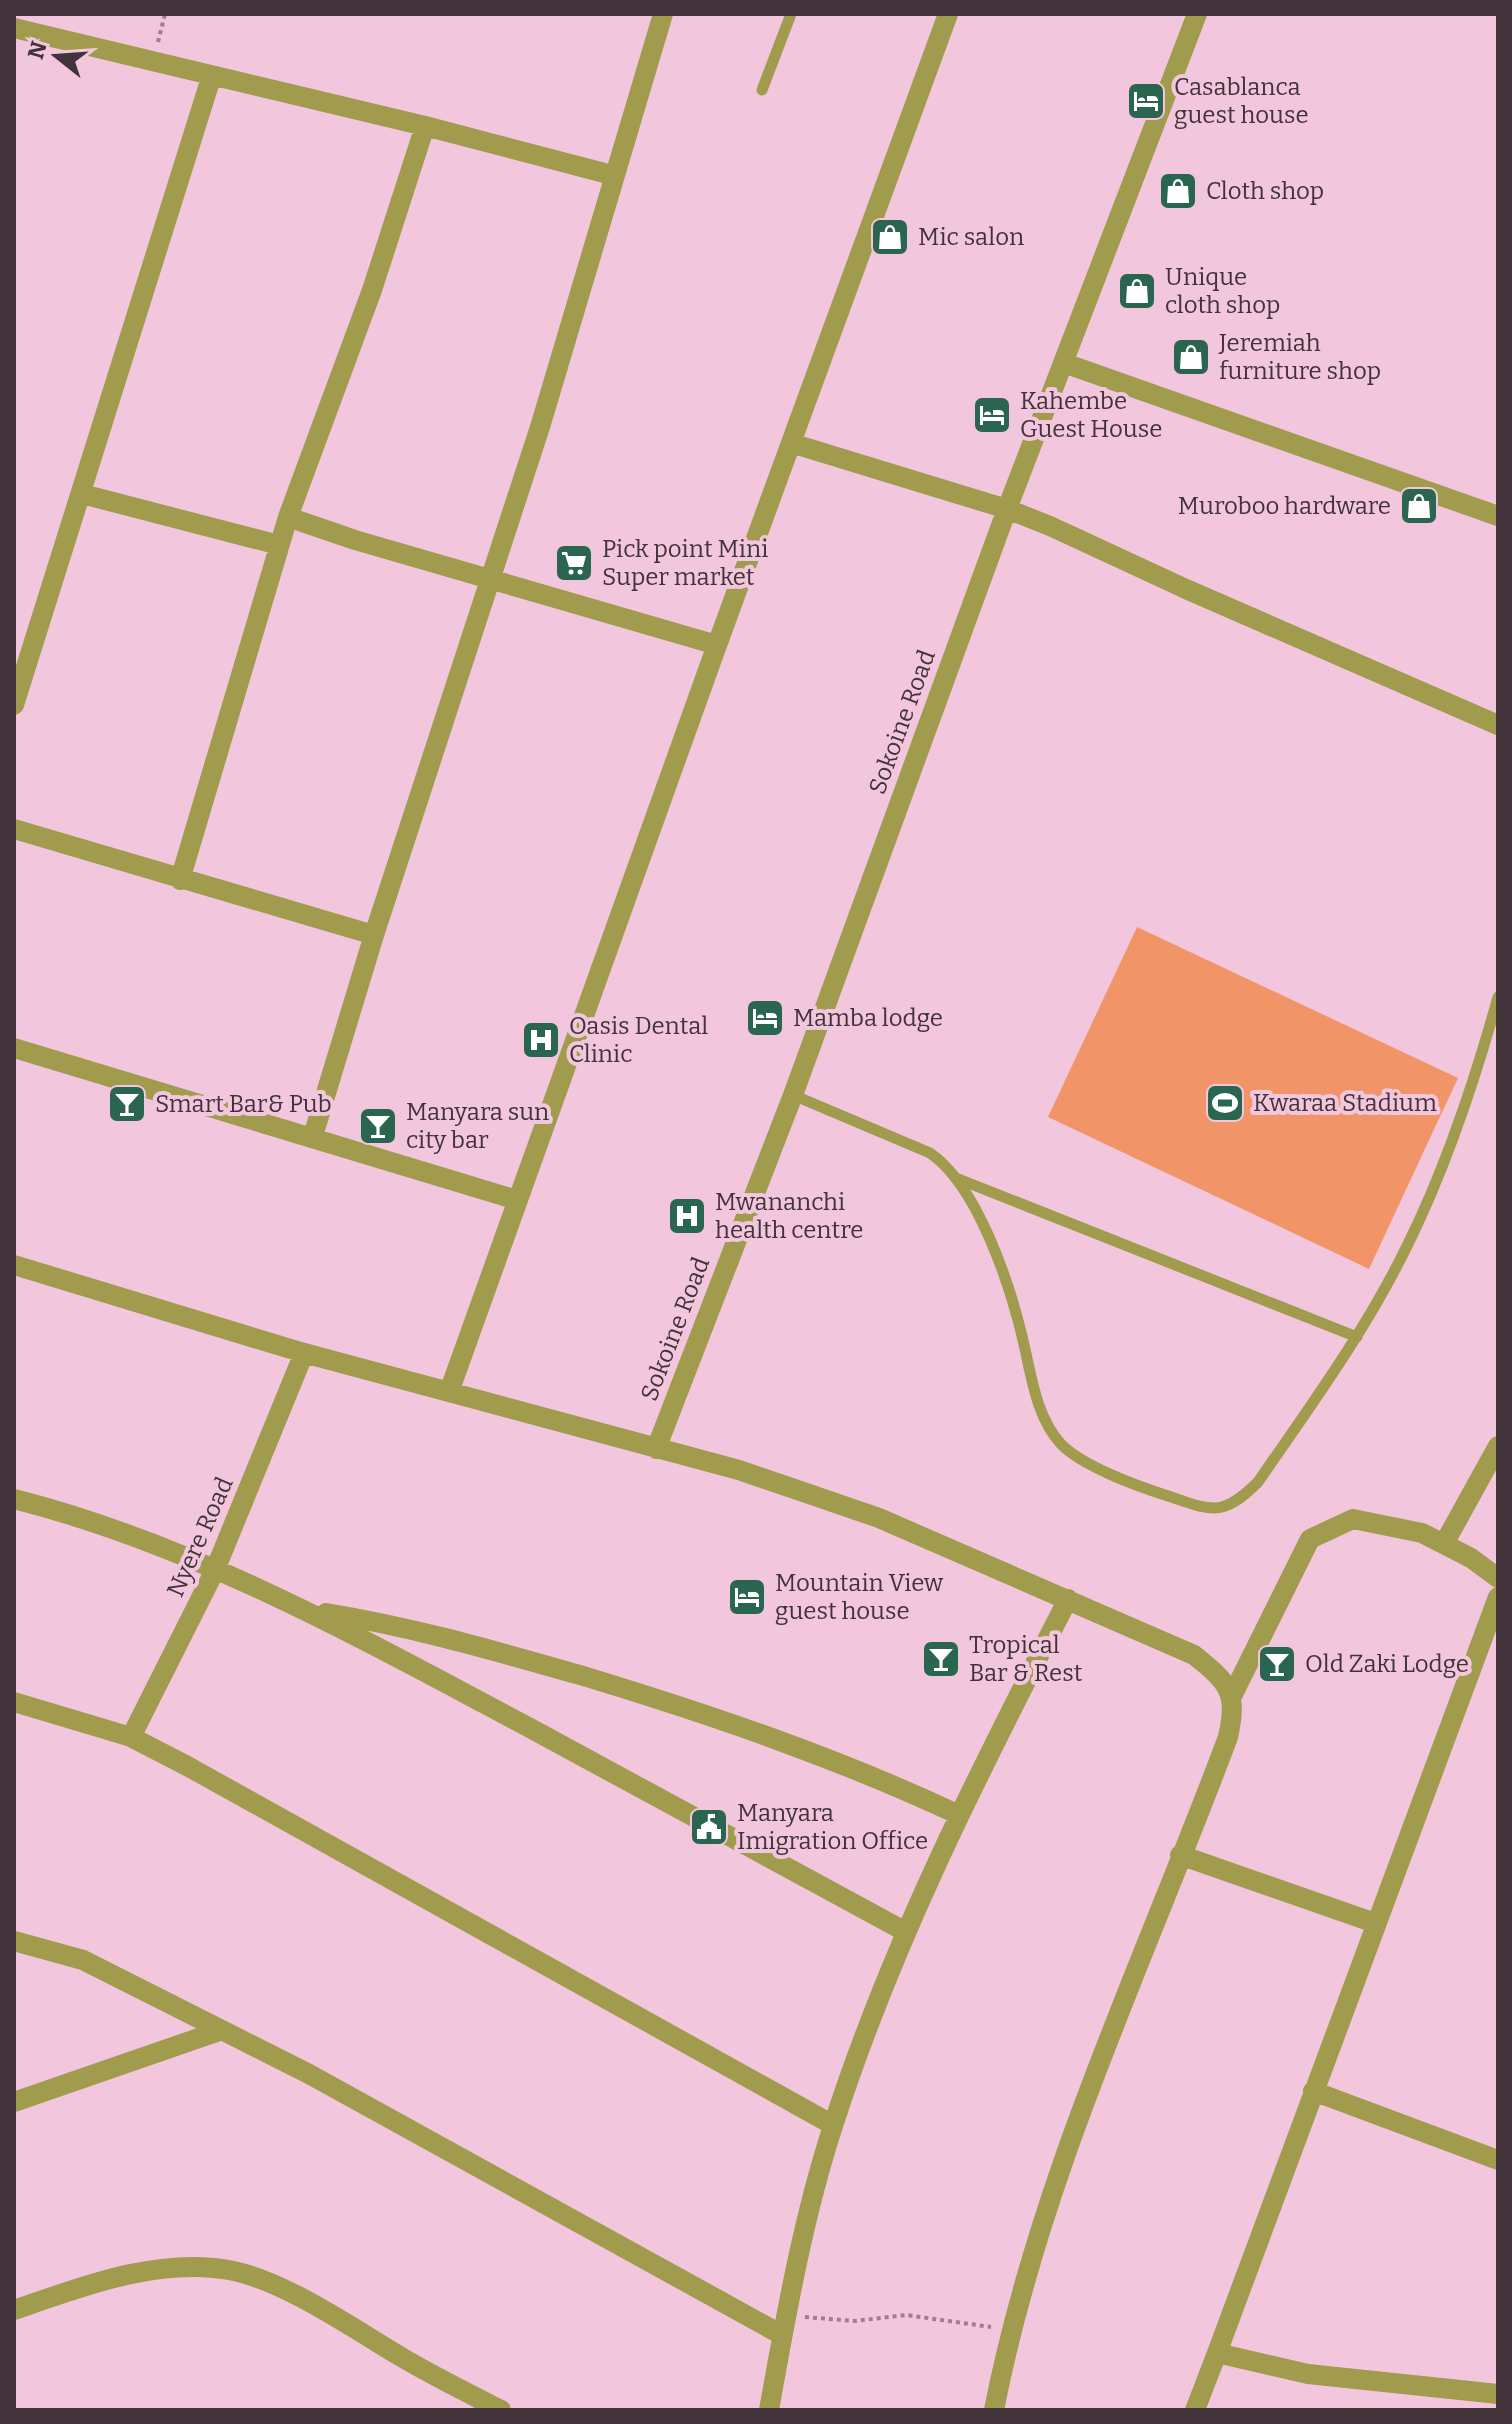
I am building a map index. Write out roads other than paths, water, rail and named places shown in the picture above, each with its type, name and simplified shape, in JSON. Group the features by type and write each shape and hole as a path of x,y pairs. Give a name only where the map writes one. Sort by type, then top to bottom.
{"street":[{"path":"313,1136 374,935 540,427 612,175 663,14"},
{"path":"449,1392 948,14"},
{"name":"Sokoine Road","path":"656,1449 793,1095 1007,509 1197,14"},
{"path":"14,28 211,78 425,126 612,175"},
{"path":"14,705 211,78"},
{"path":"180,880 288,517 372,290 425,126"},
{"path":"1064,363 1498,516"},
{"path":"791,443 1007,509 1498,725"},
{"path":"82,494 279,545"},
{"path":"288,517 355,540 717,645"},
{"path":"14,829 374,935"},
{"path":"14,1048 517,1200"},
{"path":"14,1265 304,1353 739,1470 879,1518 1194,1655 1218,1675 1232,1696 1234,1712 1228,1737 1099,2060 1025,2272 994,2410"},
{"name":"Nyere Road","path":"131,1737 215,1570 266,1454 304,1353"},
{"path":"1445,1542 1498,1446"},
{"path":"14,1499 137,1538 302,1609 495,1709 906,1932"},
{"path":"1232,1696 1310,1539 1353,1519 1422,1533 1445,1542 1498,1578"},
{"path":"1195,2410 1498,1597"},
{"path":"769,2410 805,2227 833,2125 906,1932 957,1814 1068,1599"},
{"path":"302,1609 429,1632 635,1692 834,1758 957,1814"},
{"path":"14,1702 131,1737 833,2125"},
{"path":"1180,1855 1375,1923"},
{"path":"14,1941 83,1960 784,2325"},
{"path":"14,2102 222,2030"},
{"path":"1313,2091 1498,2160"},
{"path":"14,2310 107,2280 151,2271 228,2270 255,2277 335,2317 501,2410"},
{"path":"1217,2353 1308,2374 1498,2394"}],"lane":[{"path":"762,90 791,14"},
{"path":"793,1095 930,1153 945,1163 974,1206 995,1255 1021,1332 1036,1396 1047,1424 1063,1446 1145,1489 1212,1510 1239,1501 1258,1482 1357,1337 1409,1243 1467,1096 1498,997"},
{"path":"955,1177 1357,1337"}],"place":[{"name":"Casablanca guest house","path":"1146,101"},
{"name":"Cloth shop","path":"1178,191"},
{"name":"Mic salon","path":"890,237"},
{"name":"Unique cloth shop","path":"1137,291"},
{"name":"Jeremiah furniture shop","path":"1191,357"},
{"name":"Kahembe Guest House","path":"992,415"},
{"name":"Muroboo hardware","path":"1419,506"},
{"name":"Pick point Mini Super market","path":"574,563"},
{"name":"Mamba lodge","path":"765,1018"},
{"name":"Oasis Dental Clinic","path":"541,1040"},
{"name":"Kwaraa Stadium","path":"1225,1103"},
{"name":"Smart Bar& Pub","path":"127,1104"},
{"name":"Manyara sun city bar","path":"378,1126"},
{"name":"Mwananchi health centre","path":"687,1216"},
{"name":"Mountain View guest house","path":"747,1597"},
{"name":"Tropical Bar & Rest","path":"941,1659"},
{"name":"Old Zaki Lodge","path":"1277,1664"},
{"name":"Manyara Imigration Office","path":"709,1827"}]}
